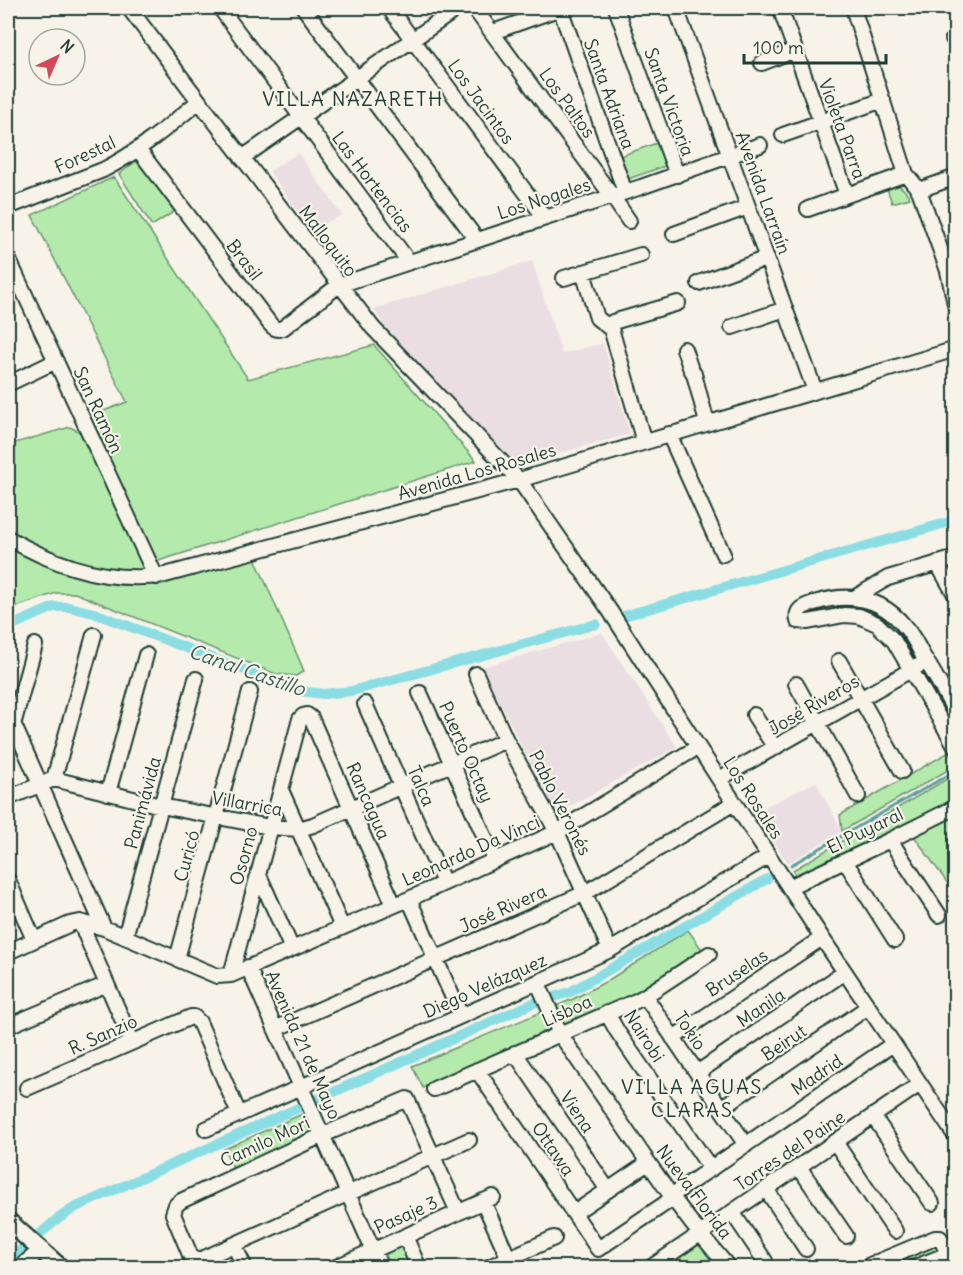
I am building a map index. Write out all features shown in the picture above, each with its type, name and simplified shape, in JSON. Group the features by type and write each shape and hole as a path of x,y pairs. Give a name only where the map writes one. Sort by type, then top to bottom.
{"main road":[{"path":"8,1221 61,1268"}],"street":[{"name":"Malloquito","path":"129,8 339,285 386,343 519,480"},
{"name":"Las Hortencias","path":"220,8 409,262"},
{"path":"304,8 477,240"},
{"name":"Los Jacintos","path":"389,8 544,218"},
{"path":"242,158 458,8"},
{"name":"Los Paltos","path":"474,8 619,194 628,221"},
{"path":"493,32 560,8"},
{"name":"Santa Adriana","path":"560,8 619,194"},
{"name":"Santa Victoria","path":"616,8 677,175"},
{"name":"Avenida Larraín","path":"676,8 815,391"},
{"name":"Violeta Parra","path":"780,8 847,195"},
{"path":"854,8 906,174 919,190 948,271 956,309"},
{"path":"762,63 795,50"},
{"path":"783,135 883,100"},
{"name":"Forestal","path":"8,207 115,164 138,149 199,101"},
{"name":"Los Nogales","path":"339,285 677,175 760,145"},
{"name":"Brasil","path":"138,149 273,328 284,327 339,285"},
{"path":"808,209 906,174"},
{"path":"919,190 956,177"},
{"path":"674,234 748,207"},
{"path":"564,278 641,255"},
{"name":"San Ramón","path":"8,258 156,577"},
{"path":"699,283 767,258"},
{"path":"583,272 597,318 612,333 644,442"},
{"path":"607,326 678,303"},
{"path":"732,327 785,309"},
{"path":"684,349 694,374 707,423"},
{"name":"Avenida Los Rosales","path":"8,538 53,561 90,573 127,578 156,577 519,480 956,349"},
{"path":"8,384 56,361"},
{"path":"669,434 723,554"},
{"path":"483,489 493,478 500,460"},
{"name":"Los Rosales","path":"519,480 610,611 822,938 956,1137"},
{"path":"854,598 894,575 956,558"},
{"path":"937,563 956,596"},
{"path":"881,582 880,594 884,607"},
{"path":"956,713 906,627 884,607 854,598 829,600 798,610 798,621 808,622 844,615 859,616 877,624 894,641 956,747"},
{"path":"8,798 54,779 94,636"},
{"path":"35,645 10,718 104,928"},
{"path":"108,793 146,655"},
{"path":"839,661 902,771"},
{"name":"José Riveros","path":"719,779 927,661"},
{"name":"Pablo Veronés","path":"476,674 506,740 557,832 610,950"},
{"name":"Panimávida","path":"125,938 196,679"},
{"path":"796,684 858,796"},
{"name":"Curicó","path":"177,960 250,693"},
{"name":"Puerto Octay","path":"420,693 495,860"},
{"name":"Talca","path":"365,704 444,883"},
{"name":"Osorno","path":"231,975 300,719 305,715"},
{"name":"Rancagua","path":"305,715 311,718 394,905"},
{"path":"754,715 774,748"},
{"name":"Villarrica","path":"54,779 161,806 270,827 299,829 314,825 506,740"},
{"name":"Leonardo Da Vinci","path":"248,967 409,899 557,832 698,747"},
{"path":"281,789 342,927"},
{"name":"José Rivera","path":"275,1029 585,893 734,802"},
{"name":"El Puyaral","path":"789,887 956,807"},
{"path":"890,840 939,915"},
{"name":"Diego Velázquez","path":"206,1129 303,1090 461,1016 539,987 610,950 769,856"},
{"path":"845,861 895,940"},
{"path":"258,873 292,949"},
{"path":"8,880 34,940"},
{"path":"409,899 461,1016"},
{"path":"80,922 132,1042"},
{"path":"8,952 70,924 80,922 104,928 217,976 231,975"},
{"name":"Bruselas","path":"673,1038 822,938"},
{"name":"Lisboa","path":"434,1089 645,996 709,954"},
{"name":"Avenida 21 de Mayo","path":"231,975 248,967 381,1268"},
{"name":"Manila","path":"697,1073 845,972"},
{"path":"8,1026 107,984"},
{"name":"Nueva Florida","path":"539,987 560,1034 672,1197 729,1268"},
{"name":"Tokio","path":"645,996 746,1145"},
{"name":"Beirut","path":"721,1108 868,1007"},
{"name":"Nairobi","path":"607,1013 711,1169"},
{"name":"R. Sanzio","path":"27,1088 187,1018 194,1017 200,1022 239,1114"},
{"name":"Madrid","path":"598,1249 666,1203 678,1191 893,1044"},
{"name":"Viena","path":"515,1053 608,1190"},
{"name":"Ottawa","path":"477,1070 598,1249"},
{"name":"Torres del Paine","path":"650,1268 920,1084"},
{"name":"Camilo Mori","path":"234,1245 202,1259 196,1260 191,1257 174,1217 174,1208 181,1201 407,1099 432,1156"},
{"path":"873,1116 932,1203"},
{"path":"244,1268 234,1245 469,1140"},
{"path":"835,1142 895,1231"},
{"path":"432,1156 458,1212"},
{"path":"574,1213 648,1163"},
{"path":"799,1167 846,1236"},
{"path":"765,1189 806,1249"},
{"name":"Pasaje 3","path":"334,1268 488,1199 511,1263"},
{"path":"732,1212 765,1261"},
{"path":"405,1236 419,1268"},
{"path":"487,1268 511,1263 554,1238"},
{"path":"867,1268 935,1238 940,1238 952,1254 913,1268"},
{"path":"19,1268 41,1250"}],"shaded area":[{"path":"298,153 342,215 311,230 269,171"},
{"path":"532,261 562,354 603,343 630,434 523,463 510,461 386,330 374,309"},
{"path":"602,633 677,747 556,814 482,667"},
{"path":"816,782 842,831 788,863 754,812"}],"green space":[{"path":"657,143 665,166 628,179 620,156"},
{"path":"138,160 175,211 152,226 119,174"},
{"path":"114,177 248,379 374,345 476,461 155,562 88,417 127,402 32,215"},
{"path":"885,183 900,186 910,198 892,203"},
{"path":"70,427 80,432 151,584 254,556 304,671 296,676 276,674 75,593 56,593 8,610 8,445"},
{"path":"853,603 882,614 896,625 914,651 912,657 909,657 866,617 803,620 804,612 833,604"},
{"path":"921,675 928,678 955,722 955,739"},
{"path":"949,752 955,766 842,831 840,815"},
{"path":"955,774 955,802 797,877 793,870"},
{"path":"955,815 955,894 914,836"},
{"path":"688,930 703,951 641,991 423,1088 412,1066 573,999 607,981"},
{"path":"302,1114 312,1134 234,1170 224,1149"},
{"path":"938,1240 942,1250 899,1267 878,1267"},
{"path":"399,1241 412,1267 391,1267 383,1248"},
{"path":"698,1243 718,1267 662,1268"}],"waterway":[{"path":"610,620 956,520"},
{"name":"Canal Castillo","path":"8,627 54,607 69,607 94,613 300,691 324,694 352,691 596,624"},
{"path":"791,865 950,774"},
{"path":"8,1261 74,1208 531,1004 570,992 767,879"}],"district":[{"name":"VILLA NAZARETH","path":"353,99"},
{"name":"VILLA AGUAS CLARAS","path":"692,1098"}]}
